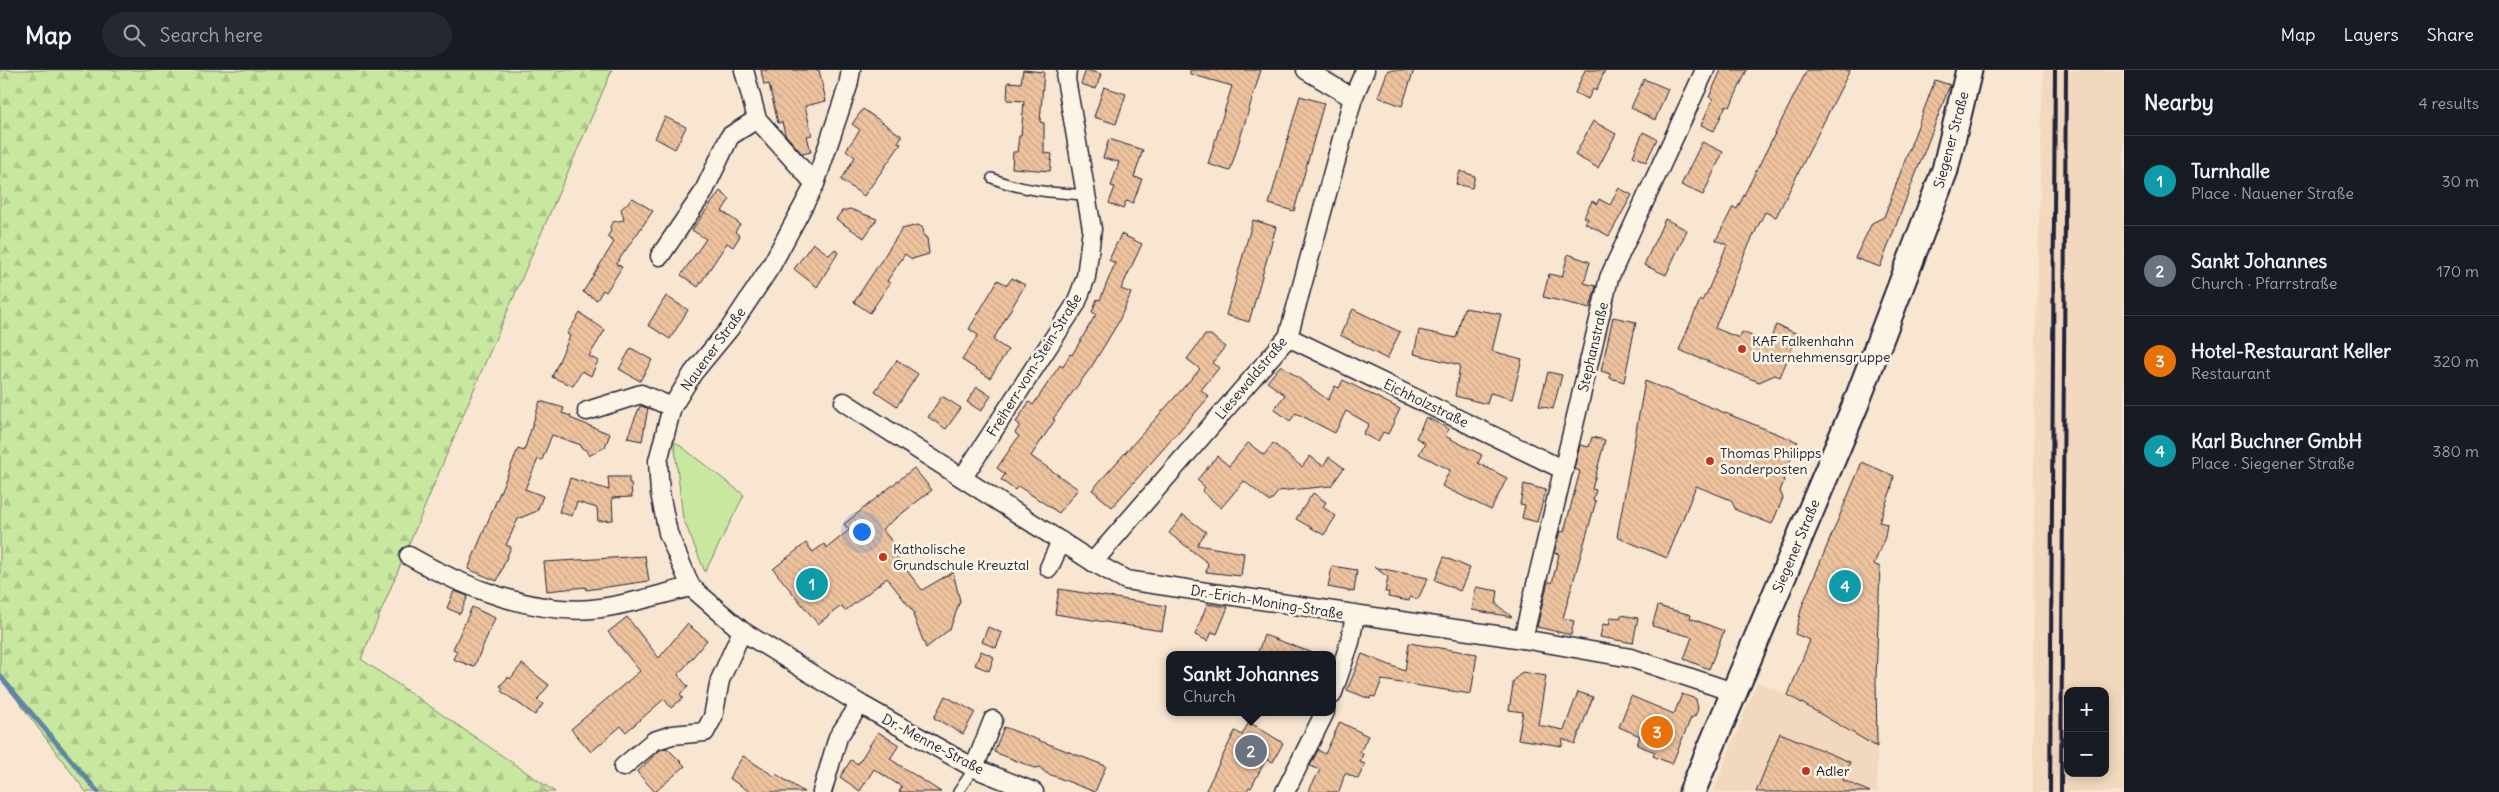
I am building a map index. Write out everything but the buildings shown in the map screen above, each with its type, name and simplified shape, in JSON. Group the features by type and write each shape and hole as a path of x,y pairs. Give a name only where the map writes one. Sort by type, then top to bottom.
{"main road":[{"name":"Siegener Straße","path":"1692,792 1855,406 1945,170 1969,70"}],"street":[{"path":"744,70 757,119 815,184"},
{"name":"Nauener Straße","path":"851,70 848,86 815,184 771,266 730,328 693,372 672,407 658,461 660,493 668,533 691,587 742,631 860,704"},
{"name":"Freiherr-vom-Stein-Straße","path":"963,477 1076,304 1086,277 1092,229 1066,79 1067,70"},
{"path":"1306,70 1353,98"},
{"name":"Liesewaldstraße","path":"1093,562 1288,337 1353,98 1365,70"},
{"name":"Stephanstraße","path":"1523,639 1609,278 1705,70"},
{"path":"660,256 703,193 730,136 757,119"},
{"name":"Eichholzstraße","path":"1288,337 1564,470"},
{"path":"587,411 641,394 672,407"},
{"name":"Dr.-Erich-Moning-Straße","path":"844,402 1093,562 1126,580 1523,639 1631,658 1733,692"},
{"path":"1049,568 1060,541"},
{"path":"409,556 464,584 536,607 600,608 691,587"},
{"path":"1336,684 1343,666 1355,615"},
{"path":"624,768 654,741 672,736 705,732 713,717 720,680 742,631"},
{"path":"822,792 838,737 860,704"},
{"name":"Dr.-Menne-Straße","path":"860,704 974,768 1034,792"},
{"path":"1285,792 1323,716"},
{"path":"974,768 992,720"}],"lane":[{"path":"992,178 1005,183 1055,193 1087,195"},
{"path":"958,792 974,768"}],"shaded area":[{"path":"2043,70 2124,70 2124,792 2033,792 2034,420"},
{"path":"1757,682 1788,695 1877,747 1877,792 1713,792"}],"green space":[{"path":"0,70 612,70 482,370 361,659 555,792 86,792 0,677"},
{"path":"674,441 744,495 705,572 683,518"}],"waterway":[{"path":"0,676 98,792"}],"railway":[{"path":"2050,792 2055,70"},
{"path":"2061,792 2066,70"}],"place":[{"name":"KAF Falkenhahn Unternehmensgruppe","path":"1742,349"},
{"name":"Thomas Philipps Sonderposten","path":"1710,461"},
{"name":"Katholische Grundschule Kreuztal","path":"883,557"},
{"name":"Turnhalle","path":"812,584"},
{"name":"Karl Buchner GmbH","path":"1845,586"},
{"name":"Hotel-Restaurant Keller","path":"1657,732"},
{"name":"Sankt Johannes","path":"1251,751"},
{"name":"Adler","path":"1806,771"}]}
